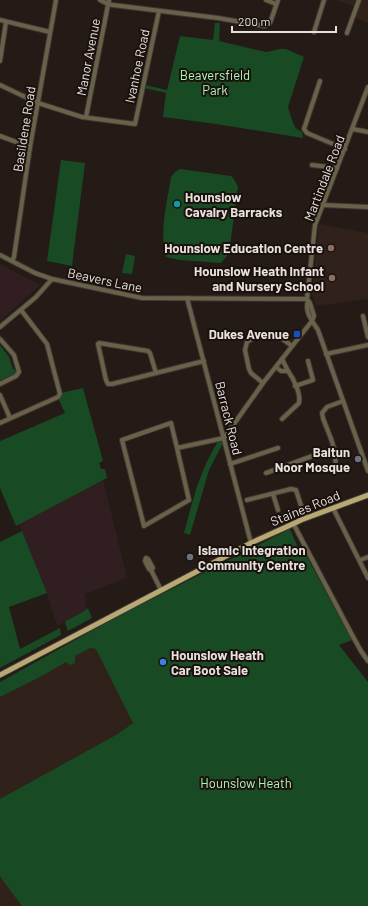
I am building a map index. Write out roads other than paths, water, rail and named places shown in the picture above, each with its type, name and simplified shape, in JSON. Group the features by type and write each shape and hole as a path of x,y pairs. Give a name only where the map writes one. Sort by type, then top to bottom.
{"main road":[{"name":"Staines Road","path":"161,590 251,543 286,527 294,525 305,518 368,495"},
{"path":"0,675 161,590"}],"street":[{"name":"Basildene Road","path":"12,262 30,147 56,0"},
{"path":"100,0 159,11 266,26 270,23 277,2 266,0"},
{"path":"314,32 324,0"},
{"path":"348,33 359,0"},
{"name":"Manor Avenue","path":"86,117 108,2"},
{"name":"Ivanhoe Road","path":"86,117 135,124 159,11"},
{"path":"0,20 50,32"},
{"path":"0,61 6,22"},
{"path":"320,81 304,129 307,133 345,149"},
{"path":"0,85 38,103 86,117"},
{"name":"Martindale Road","path":"368,87 315,225 307,300 310,303 314,316 312,321 318,330 343,401 366,458 368,471"},
{"path":"353,129 368,132"},
{"path":"0,136 30,147"},
{"path":"312,165 337,168"},
{"path":"323,204 368,208"},
{"name":"Beavers Lane","path":"0,255 35,273 52,279 142,298 307,300"},
{"path":"0,327 36,297 52,279"},
{"name":"Barrack Road","path":"188,298 251,543"},
{"path":"0,423 60,394 47,344 21,310"},
{"path":"363,316 368,337"},
{"path":"177,448 224,438 263,383 312,321"},
{"path":"263,383 251,373 249,369 245,350 247,342 253,338 276,336 292,346"},
{"path":"0,339 14,355 19,372 16,376 0,384"},
{"path":"156,373 148,351 98,343 108,384 112,384 156,373 204,361"},
{"path":"326,354 368,345"},
{"path":"282,359 292,376 300,399 299,403 282,418"},
{"path":"296,386 313,380 308,360"},
{"path":"276,367 282,371 288,371"},
{"path":"0,395 10,418"},
{"path":"335,466 336,459 334,448 322,413 327,408 343,401"},
{"path":"171,423 177,448 189,500 144,526 122,440 171,423"},
{"path":"230,464 278,448"},
{"path":"266,473 334,448"},
{"path":"247,500 291,489 296,490 305,518"},
{"path":"274,494 278,510"},
{"path":"333,508 368,578"},
{"path":"294,525 356,644 368,661"},
{"path":"360,560 368,557"},
{"path":"151,570 161,590"}],"place":[{"name":"Hounslow Cavalry Barracks","path":"177,204"},
{"name":"Hounslow Education Centre","path":"331,248"},
{"name":"Hounslow Heath Infant and Nursery School","path":"332,278"},
{"name":"Dukes Avenue","path":"297,334"},
{"name":"Baitun Noor Mosque","path":"358,459"},
{"name":"Islamic Integration Community Centre","path":"190,557"},
{"name":"Hounslow Heath Car Boot Sale","path":"163,662"}],"park label":[{"name":"Beaversfield Park","path":"215,82"},
{"name":"Hounslow Heath","path":"246,783"}]}
